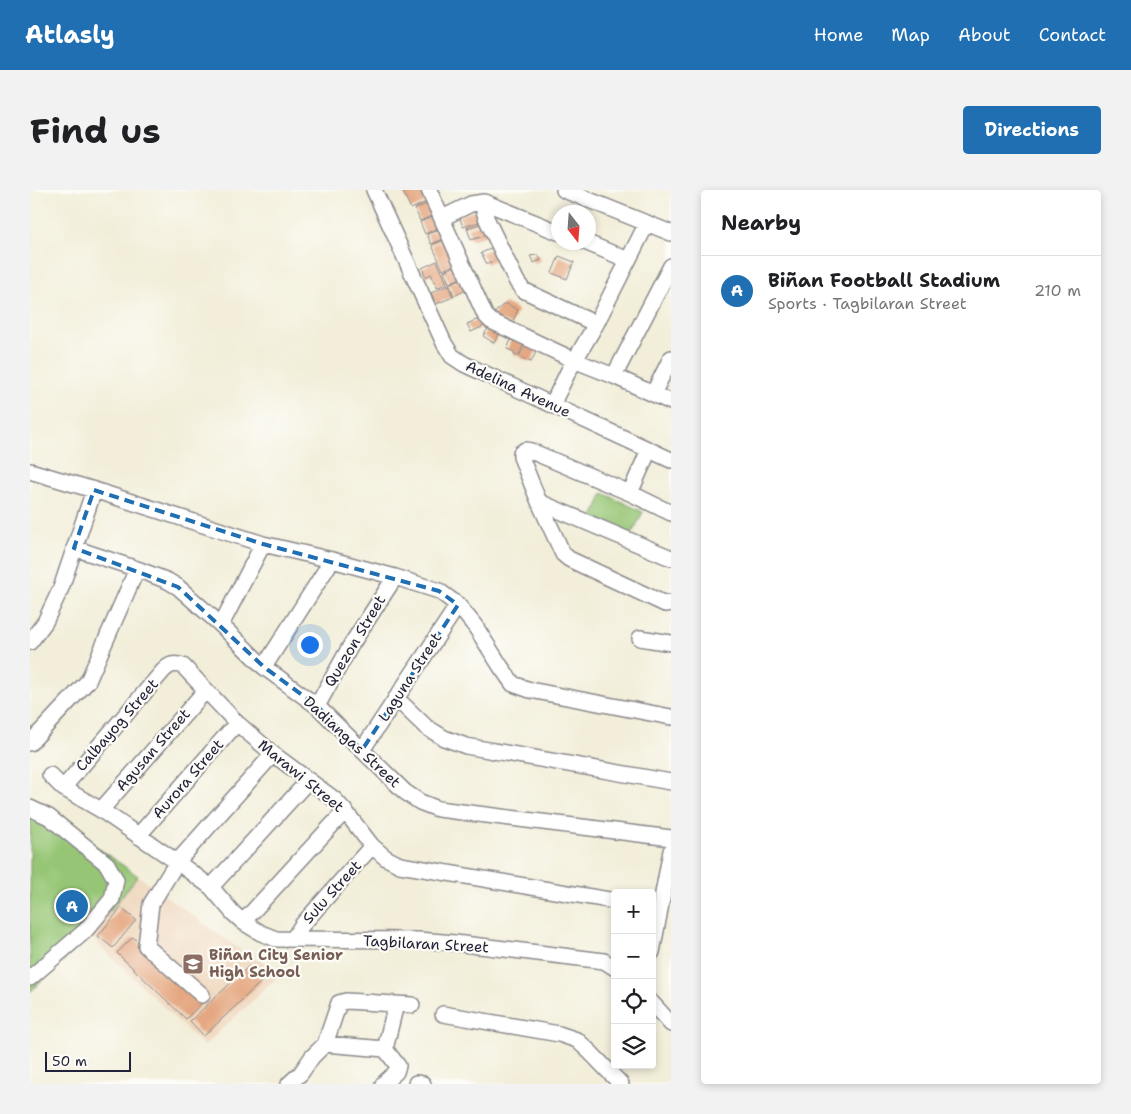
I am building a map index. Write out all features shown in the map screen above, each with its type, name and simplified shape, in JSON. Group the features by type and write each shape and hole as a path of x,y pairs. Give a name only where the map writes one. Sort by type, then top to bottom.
{"street":[{"name":"Adelina Avenue","path":"374,190 444,343 452,356 464,364 671,460"},
{"path":"429,190 485,314 491,321 576,361 671,402"},
{"path":"564,190 671,233"},
{"path":"442,218 471,204 484,202 551,229"},
{"path":"484,202 487,220 517,282 523,290 596,324"},
{"path":"552,405 568,372 596,324 647,223"},
{"path":"596,247 628,260"},
{"path":"614,376 671,266"},
{"path":"653,394 671,358"},
{"path":"671,513 630,493 531,451 525,450 521,453 520,457 564,554 569,559 665,604 671,603"},
{"path":"630,493 649,450"},
{"path":"31,475 94,490 263,544 332,560 439,591 458,605 475,626 513,684 530,690 671,717"},
{"path":"30,642 45,622 61,588 94,490"},
{"path":"540,502 671,558"},
{"path":"222,625 263,544"},
{"name":"Dadiangas Street","path":"74,548 137,569 178,587 222,625 264,667 317,706 405,792 420,802 438,809 671,838"},
{"path":"264,667 332,560"},
{"path":"30,743 88,681 137,569"},
{"name":"Quezon Street","path":"317,706 351,645 395,577"},
{"name":"Laguna Street","path":"362,750 458,605"},
{"path":"640,638 671,643"},
{"name":"Marawi Street","path":"173,664 183,666 237,723 273,754 334,799 372,846 386,858 400,865 611,900"},
{"name":"Calbayog Street","path":"63,788 163,671 173,664"},
{"name":"Agusan Street","path":"101,810 206,690"},
{"path":"396,698 426,726 444,738 466,746 671,782"},
{"name":"Aurora Street","path":"138,836 237,723"},
{"path":"202,995 146,946 151,904 177,862 273,754"},
{"name":"Tagbilaran Street","path":"50,775 63,788 101,810 211,887 243,922 276,940 418,940 604,961 611,965"},
{"path":"211,887 308,781"},
{"path":"30,808 49,817 107,864 116,880 112,899 85,931 30,978"},
{"path":"243,922 346,812"},
{"name":"Sulu Street","path":"293,939 302,924 372,846"},
{"path":"656,908 671,851"},
{"path":"289,1084 304,1079 312,1057 325,1044 339,1002 412,1005"},
{"path":"385,1049 396,1004"},
{"path":"656,1007 671,1024"},
{"path":"443,1014 559,1034 577,1040 622,1084"},
{"path":"325,1044 385,1049 398,1066 396,1072 383,1084"}],"highlighted area":[{"path":"94,490 263,544 439,591 458,605 362,750 317,706 264,667 178,587 74,548"}],"shaded area":[{"name":"Biñan City Senior High School","path":"138,876 250,957 284,971 204,1046 90,936"}],"green space":[{"path":"603,493 643,512 631,536 593,517"},
{"path":"30,804 67,826 138,876 90,936 30,992"}],"building":[{"path":"402,190 427,190 431,200 411,209"},
{"path":"431,202 436,214 420,221 415,209"},
{"path":"478,209 482,221 463,227 459,216"},
{"path":"437,215 442,226 425,234 420,222"},
{"path":"483,223 487,235 471,240 467,228"},
{"path":"442,228 446,238 431,244 427,234"},
{"path":"448,238 459,263 443,270 432,245"},
{"path":"495,247 500,258 487,264 481,253"},
{"path":"538,255 541,260 534,263 530,256"},
{"path":"559,256 574,262 567,279 552,273"},
{"path":"437,261 447,283 437,288 431,274 426,277 422,268"},
{"path":"459,265 463,277 449,283 444,271"},
{"path":"465,277 470,288 454,296 449,284"},
{"path":"448,285 453,297 436,304 431,293"},
{"path":"505,303 518,310 511,325 491,316"},
{"path":"483,317 486,325 471,332 467,324"},
{"path":"489,327 500,333 494,343 483,336"},
{"path":"513,335 525,341 518,356 514,355 515,352 507,349"},
{"path":"527,341 539,346 531,362 519,357"},
{"path":"121,908 136,920 113,948 98,936"},
{"path":"133,937 202,1003 186,1019 117,953"},
{"path":"249,966 262,981 204,1036 190,1021"}],"place":[{"name":"Biñan Football Stadium","path":"72,906"},
{"name":"Biñan City Senior High School","path":"193,964"}]}
